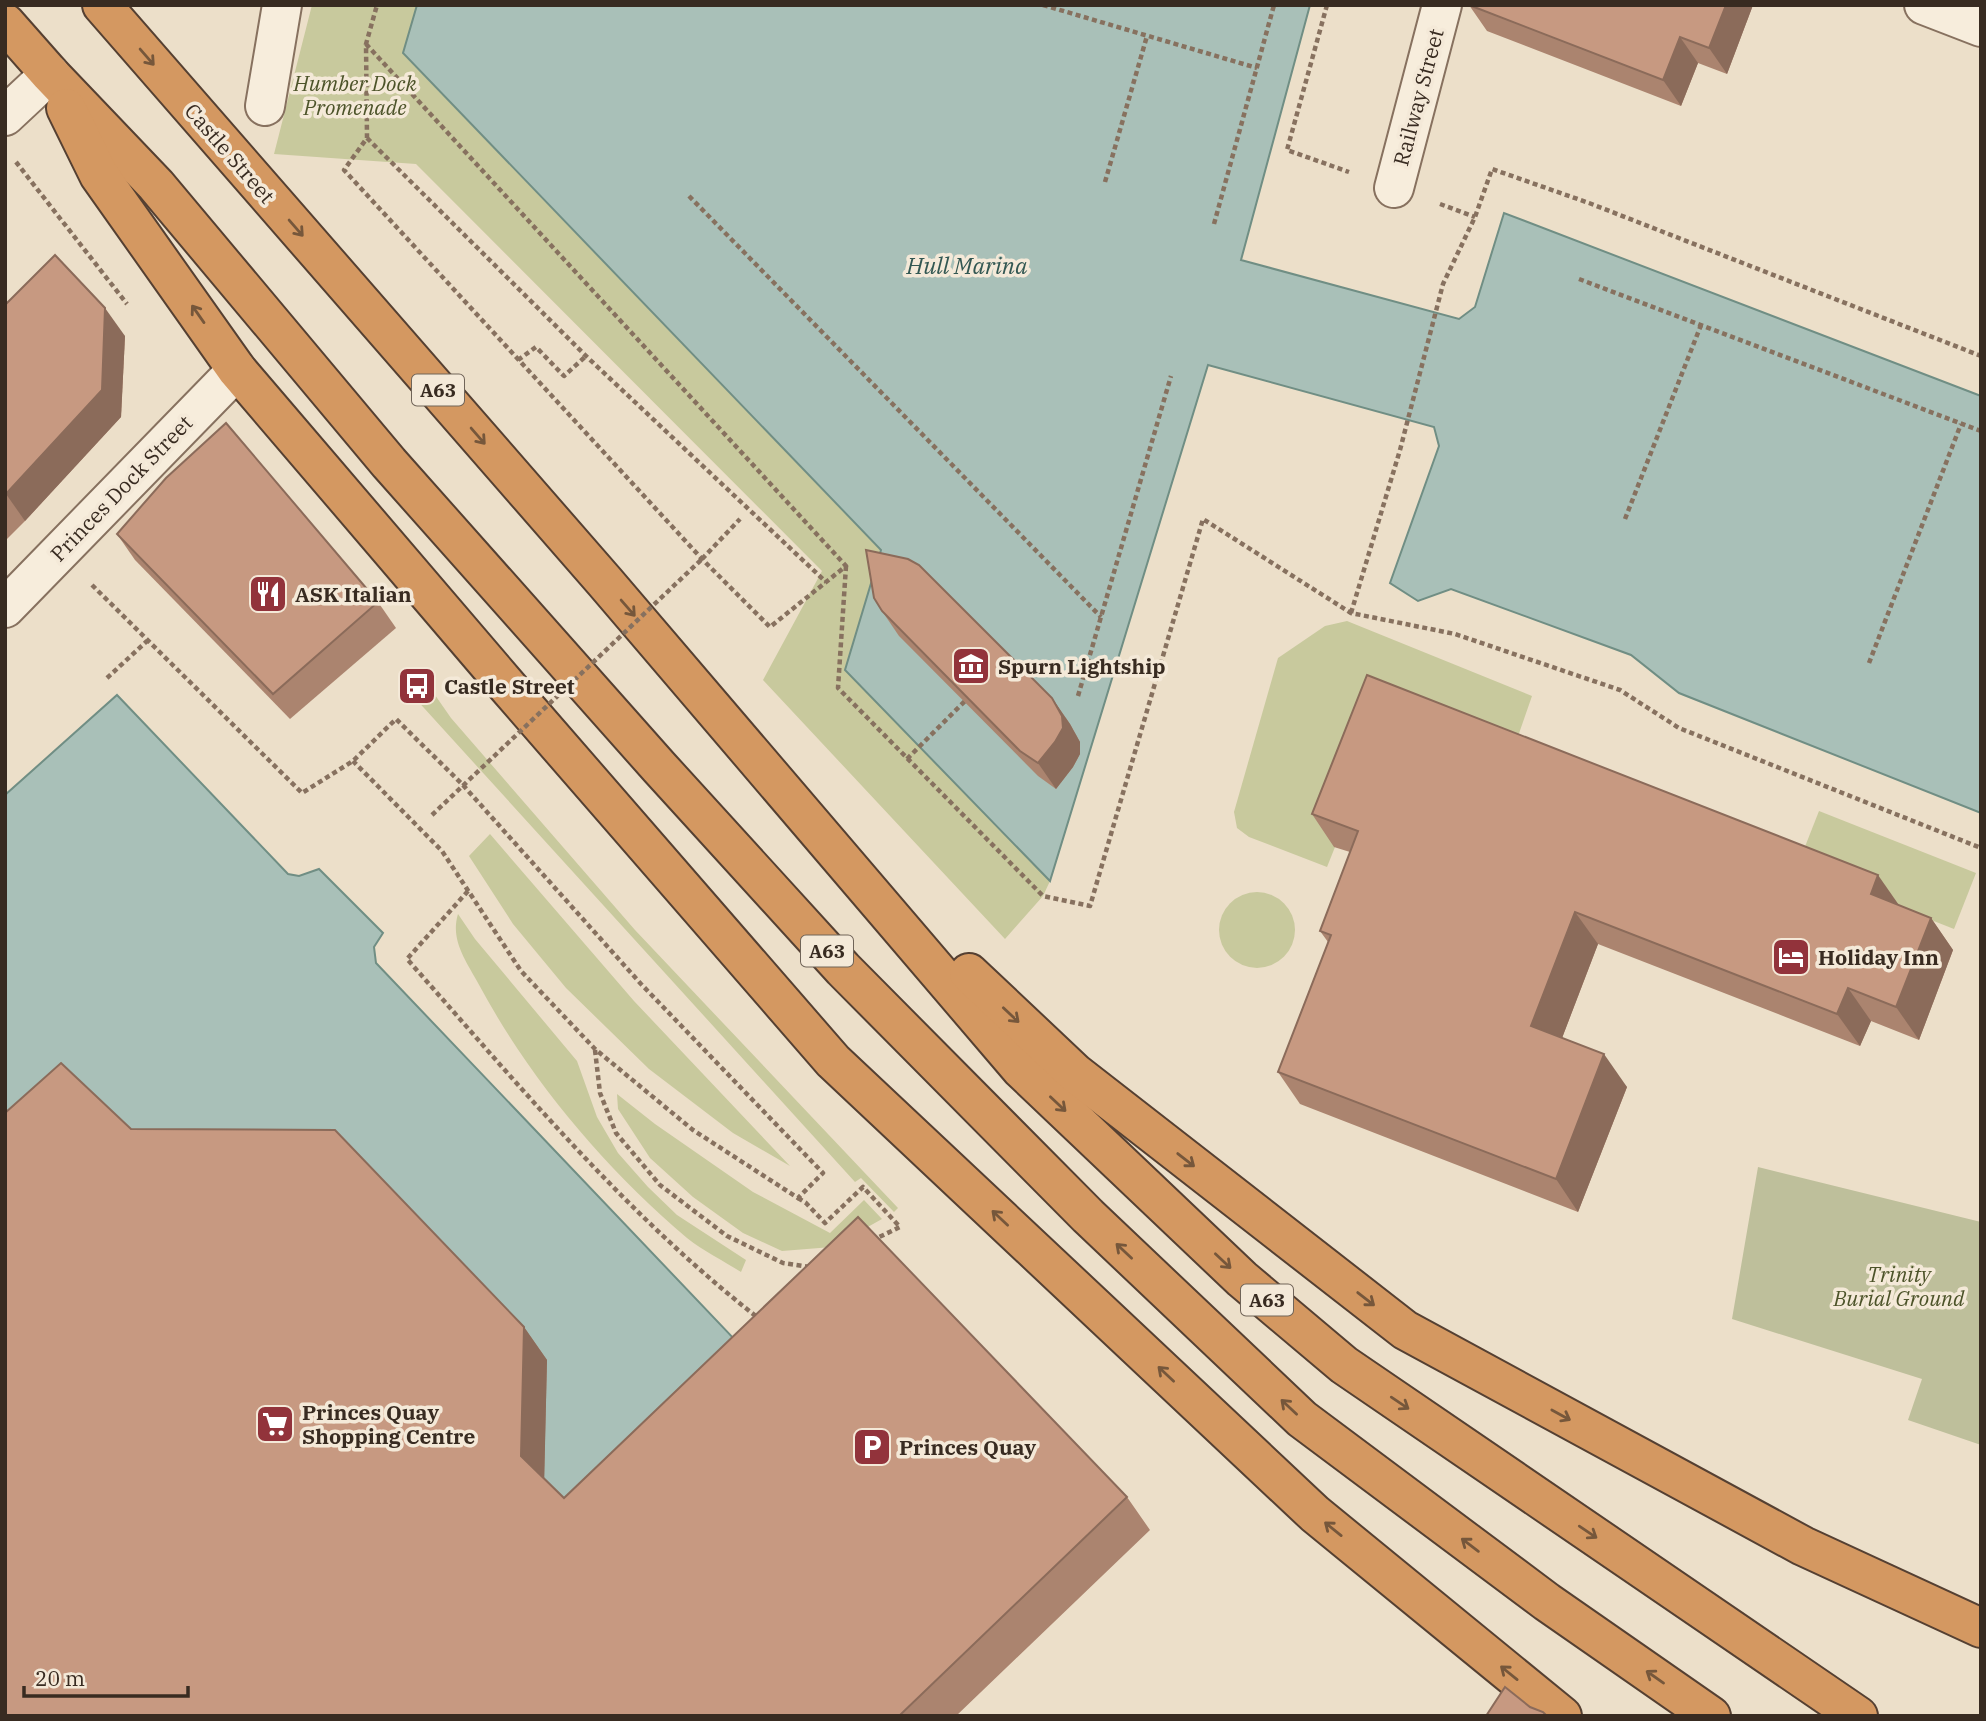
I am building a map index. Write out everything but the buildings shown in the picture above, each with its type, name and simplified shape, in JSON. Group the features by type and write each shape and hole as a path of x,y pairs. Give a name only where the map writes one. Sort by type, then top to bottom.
{"highway":[{"name":"Castle Street","path":"102,5 772,776"},
{"name":"A63","path":"5,23 156,185 389,463 668,777 843,969 1088,1216 1302,1419 1547,1602 1712,1716"},
{"name":"A63","path":"50,74 99,175 237,370 834,1061 1315,1514 1562,1716"},
{"path":"772,776 997,1001 1075,1073 1405,1330 1803,1546 1981,1628"},
{"name":"A63","path":"772,776 1021,1069 1242,1279 1344,1365 1858,1716"}],"street":[{"path":"265,106 282,5"},
{"name":"Railway Street","path":"1394,188 1442,5"},
{"path":"1924,5 1981,27"},
{"path":"5,116 50,74"},
{"name":"Princes Dock Street","path":"5,608 237,370"}],"path":[{"path":"377,5 366,44 367,138 344,170 702,558 770,626 846,566"},
{"path":"1043,5 1257,68"},
{"path":"1214,224 1274,5"},
{"path":"1327,5 1287,150 1475,217"},
{"path":"1105,182 1147,36"},
{"path":"366,44 846,566 838,688 1043,896 1090,906 1203,519 1351,613 1455,634 1620,690 1679,728 1981,848"},
{"path":"367,138 586,356 826,582"},
{"path":"16,161 133,312"},
{"path":"1351,613 1401,450 1443,284 1475,217 1492,169 1589,203 1981,356"},
{"path":"689,196 1101,617"},
{"path":"1578,279 1981,431"},
{"path":"1625,519 1701,325"},
{"path":"518,360 536,347 564,376 586,356"},
{"path":"1078,696 1171,376"},
{"path":"1869,663 1961,424"},
{"path":"432,815 740,519"},
{"path":"58,552 302,793 353,761 396,719 462,784 641,984 823,1173 797,1198"},
{"path":"107,678 147,641"},
{"path":"907,759 965,701"},
{"path":"353,761 442,851 521,971 595,1049 693,1130 806,1203 825,1223 863,1187 900,1227 874,1238 864,1246"},
{"path":"468,891 407,959 581,1154 707,1278 761,1320"},
{"path":"595,1049 600,1093 616,1133 660,1185 727,1236 783,1263 820,1268"}],"green space":[{"name":"Humber Dock Promenade","path":"312,5 417,5 403,54 881,551 845,670 1050,881 1043,896 1005,939 763,680 822,571 416,164 274,154"},
{"path":"1347,621 1532,696 1515,745 1335,847 1327,867 1249,837 1237,828 1234,812 1278,658 1325,626"},
{"path":"419,672 451,718 635,930 898,1208 894,1212 861,1178 855,1182 404,686"},
{"path":"1819,811 1976,873 1954,929 1797,867"},
{"path":"490,834 634,1001 790,1166 733,1133 649,1069 566,988 513,924 469,856"},
{"path":"1257,892 1272,895 1284,903 1292,915 1295,930 1292,945 1284,957 1272,965 1257,968 1242,965 1230,957 1222,945 1219,930 1222,915 1230,903 1242,895"},
{"path":"458,914 475,939 577,1061 597,1117 618,1153 677,1215 746,1260 741,1272 693,1243 656,1211 598,1152 545,1088 499,1019 469,967 456,933"},
{"path":"617,1094 655,1124 753,1192 830,1233 864,1200 882,1219 832,1247 782,1251 743,1233 693,1197 650,1158 618,1109"},
{"name":"Trinity Burial Ground","path":"1758,1167 1981,1222 1981,1445 1908,1420 1922,1379 1732,1319"}],"water":[{"name":"Hull Marina","path":"417,5 1310,5 1241,260 1459,319 1475,307 1504,213 1981,396 1981,813 1679,693 1631,655 1451,589 1418,601 1390,583 1439,446 1434,427 1208,365 1050,881 845,670 881,550 403,53"},
{"path":"117,695 288,874 299,876 319,869 383,933 374,947 376,963 898,1511 5,1716 5,795"}],"place":[{"name":"ASK Italian","path":"268,594"},
{"name":"Spurn Lightship","path":"971,666"},
{"name":"Castle Street","path":"417,686"},
{"name":"Holiday Inn","path":"1791,957"},
{"name":"Princes Quay Shopping Centre","path":"275,1424"},
{"name":"Princes Quay","path":"872,1447"}]}
